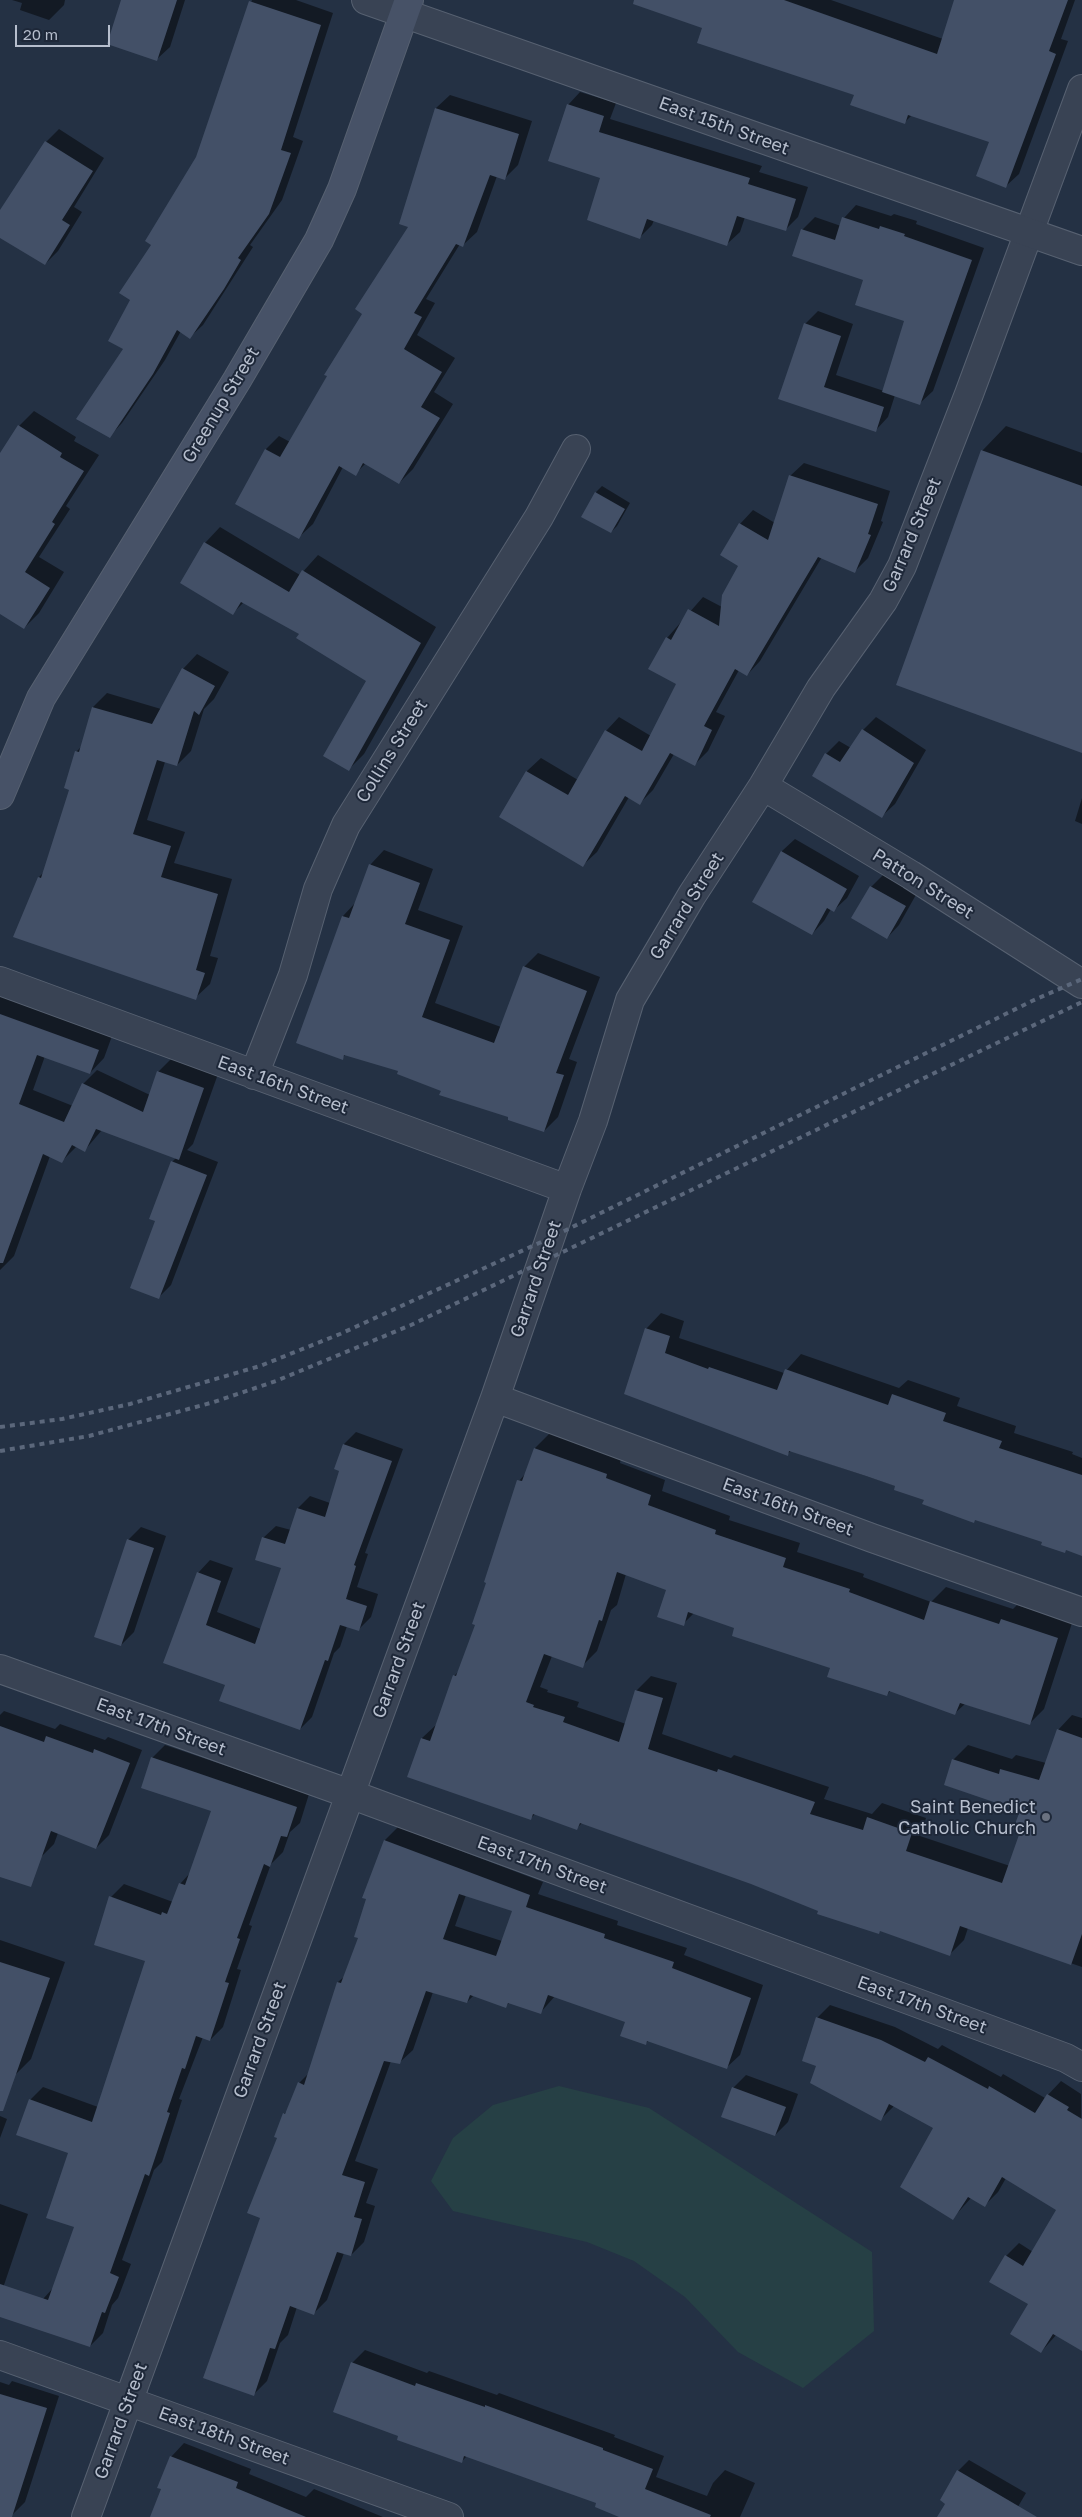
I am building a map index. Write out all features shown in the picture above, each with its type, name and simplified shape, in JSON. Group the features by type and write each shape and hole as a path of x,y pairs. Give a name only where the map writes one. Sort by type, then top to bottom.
{"main road":[{"name":"Greenup Street","path":"0,795 41,698 237,380 319,240 342,189 406,7"}],"street":[{"name":"East 15th Street","path":"366,0 406,7 1082,251"},
{"name":"Garrard Street","path":"86,2517 495,1398 567,1189 593,1121 630,1000 692,895 763,786 821,688 883,601 902,566 969,394 1082,89"},
{"name":"Collins Street","path":"254,1075 293,976 318,889 346,825 539,517 576,449"},
{"name":"Patton Street","path":"763,786 911,875 1082,984"},
{"name":"East 16th Street","path":"0,980 567,1189"},
{"name":"East 16th Street","path":"495,1398 872,1538 1082,1612"},
{"name":"East 17th Street","path":"0,1668 350,1794 1066,2058 1082,2067"},
{"name":"East 18th Street","path":"0,2355 449,2517"}],"green space":[{"path":"559,2086 649,2108 872,2252 874,2331 803,2388 738,2352 685,2297 634,2261 587,2242 453,2211 431,2181 453,2138 493,2105"}],"building":[{"path":"121,0 177,0 157,61 107,44"},
{"path":"634,0 784,0 937,54 954,0 1068,0 1049,51 1056,54 1006,188 976,176 989,142 908,115 905,124 850,105 854,95 697,43 702,28 633,4"},
{"path":"249,1 321,25 281,150 291,153 269,214 238,258 241,260 224,289 190,339 177,330 153,374 110,438 76,419 123,349 108,341 130,300 119,293 151,245 145,241 196,157"},
{"path":"567,104 604,116 599,132 750,178 748,184 796,199 786,231 737,216 727,246 647,219 640,239 587,220 600,178 548,161"},
{"path":"435,108 519,134 505,180 490,175 463,247 456,244 414,313 422,317 404,349 442,372 421,407 440,418 399,484 363,463 356,476 339,466 299,539 235,504 265,449 280,457 327,376 324,375 362,314 355,309 408,227 399,224"},
{"path":"45,141 93,171 62,220 70,225 45,265 0,238 0,210"},
{"path":"842,217 879,229 880,226 905,234 904,236 972,260 920,405 882,392 904,321 855,305 863,280 792,256 801,229 835,240"},
{"path":"804,323 841,336 824,387 884,407 876,432 778,399"},
{"path":"18,425 62,453 60,457 84,471 52,522 55,524 25,572 50,588 24,629 0,614 0,453"},
{"path":"981,450 1082,486 1082,753 896,685"},
{"path":"789,475 878,504 868,534 871,535 855,573 818,557 747,676 735,669 704,726 712,730 695,766 670,753 640,805 625,796 583,867 499,817 526,771 568,795 605,730 642,751 676,684 648,669 666,637 671,640 688,609 719,626 722,595 738,566 720,555 739,523 768,540"},
{"path":"595,492 625,509 611,533 581,517"},
{"path":"204,542 289,592 302,570 421,643 349,771 323,756 366,681 296,638 299,634 241,602 233,615 180,583"},
{"path":"182,668 215,686 199,715 194,711 177,766 157,760 133,834 171,846 161,877 218,894 196,970 205,973 196,1000 13,937 38,877 41,878 69,790 64,788 75,751 79,752 92,707 152,724"},
{"path":"862,729 914,763 882,818 812,776 825,753 840,762"},
{"path":"781,851 847,889 834,912 827,908 812,935 752,902"},
{"path":"369,864 420,883 405,924 450,940 422,1017 494,1043 523,966 587,991 556,1073 564,1075 544,1132 508,1120 508,1117 439,1095 441,1091 397,1074 398,1071 344,1055 343,1060 296,1043 342,916 349,918"},
{"path":"870,886 906,906 887,939 851,918"},
{"path":"0,1014 99,1050 90,1074 37,1055 19,1104 64,1122 82,1083 143,1112 157,1071 204,1088 179,1160 96,1129 85,1152 72,1145 62,1163 43,1154 3,1263 0,1263"},
{"path":"171,1161 207,1175 159,1299 130,1288 155,1221 149,1219"},
{"path":"645,1328 670,1336 665,1353 708,1369 709,1367 777,1390 785,1369 888,1405 892,1394 946,1413 943,1421 1002,1441 999,1448 1082,1475 1082,1556 1066,1550 1065,1553 1041,1545 1042,1542 975,1520 974,1523 922,1504 924,1500 894,1490 895,1486 789,1451 788,1456 624,1394"},
{"path":"343,1444 392,1461 354,1565 356,1566 346,1599 367,1606 359,1631 340,1625 328,1661 325,1660 300,1730 219,1701 225,1685 163,1663 197,1572 221,1581 206,1625 255,1644 281,1568 255,1560 262,1537 285,1544 297,1508 325,1517 339,1471 334,1469"},
{"path":"534,1448 607,1474 606,1478 651,1495 648,1505 716,1530 715,1534 786,1558 783,1567 850,1589 849,1592 924,1620 930,1601 999,1624 1001,1619 1058,1638 1030,1725 960,1703 955,1715 889,1691 887,1696 827,1677 830,1668 732,1636 734,1628 688,1612 684,1626 657,1617 666,1590 617,1572 602,1621 599,1620 583,1668 544,1654 526,1702 534,1705 533,1707 565,1717 563,1722 619,1742 635,1690 663,1698 648,1749 717,1772 718,1769 815,1802 810,1814 863,1830 867,1817 912,1833 906,1851 1002,1883 1020,1832 1013,1829 1020,1811 944,1785 952,1759 999,1774 1000,1769 1039,1780 1057,1729 1082,1738 1082,1934 1071,1965 960,1926 950,1956 880,1931 879,1934 817,1914 818,1911 751,1884 580,1823 577,1830 533,1814 531,1820 407,1777 421,1738 430,1741 453,1675 456,1676 475,1625 472,1624 486,1583 484,1582 517,1480 522,1481"},
{"path":"127,1539 154,1548 121,1646 94,1637"},
{"path":"0,1726 44,1742 46,1736 93,1753 94,1749 130,1763 96,1849 51,1831 31,1887 0,1877"},
{"path":"151,1757 297,1807 287,1837 281,1836 270,1867 264,1864 237,1938 240,1939 225,1982 229,1983 210,2041 196,2036 185,2069 182,2068 167,2112 170,2113 149,2176 145,2174 110,2273 119,2277 105,2313 102,2312 90,2347 0,2317 0,2284 48,2300 74,2227 46,2218 68,2153 16,2135 29,2099 92,2122 145,1961 94,1945 109,1896 161,1915 162,1912 167,1914 179,1883 185,1885 211,1811 141,1788"},
{"path":"384,1840 530,1895 526,1907 605,1934 604,1938 674,1962 672,1968 751,1998 727,2069 647,2041 646,2045 620,2036 625,2022 548,1995 541,2014 508,2003 506,2008 470,1995 467,2003 426,1991 400,2064 384,2061 342,2175 365,2182 354,2217 362,2219 351,2256 337,2252 314,2315 290,2306 275,2349 270,2348 254,2396 203,2378 260,2218 247,2213 277,2138 274,2137 283,2113 285,2114 298,2082 304,2085 337,1982 341,1983 358,1938 354,1937 366,1899 362,1898","holes":["459,1894 512,1911 496,1956 443,1939"]},
{"path":"0,1962 50,1978 3,2111 0,2111"},
{"path":"816,2017 881,2040 925,2062 928,2057 988,2089 989,2086 1035,2113 1047,2094 1069,2107 1067,2110 1082,2119 1082,2351 1053,2334 1041,2353 1010,2334 1028,2304 989,2282 1005,2255 1023,2266 1056,2210 1002,2177 985,2207 968,2197 953,2220 900,2187 933,2128 889,2104 881,2121 810,2083 816,2066 802,2061"},
{"path":"732,2087 786,2107 775,2136 721,2117"},
{"path":"351,2362 415,2386 416,2383 485,2407 485,2405 603,2448 603,2450 653,2469 645,2489 711,2515 710,2517 619,2517 595,2507 596,2503 464,2456 462,2463 397,2440 398,2436 333,2412"},
{"path":"0,2394 47,2408 12,2517 0,2517"},
{"path":"170,2456 238,2482 236,2488 306,2517 150,2517 161,2489 157,2488"},
{"path":"957,2470 1037,2517 937,2517 945,2504 940,2500"}],"railway":[{"path":"0,1427 62,1419 130,1404 260,1366 340,1334 550,1238 1032,1001 1082,979"},
{"path":"0,1451 89,1436 214,1402 276,1381 411,1325 1082,1002"}],"place":[{"name":"Saint Benedict Catholic Church","path":"1046,1817"}]}
